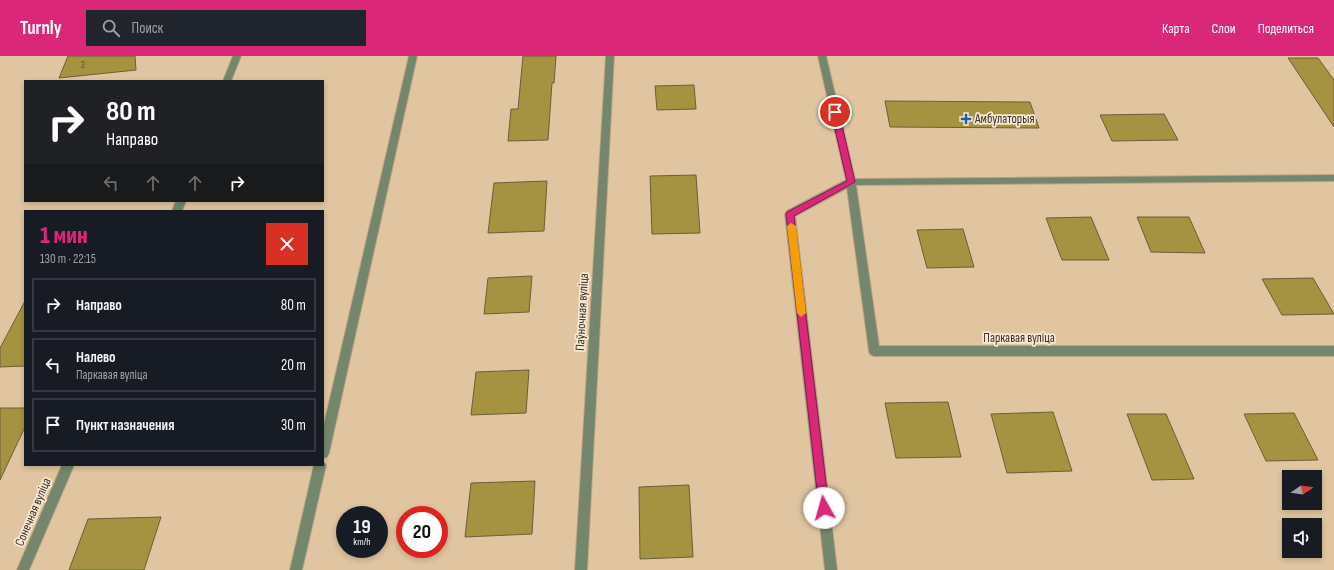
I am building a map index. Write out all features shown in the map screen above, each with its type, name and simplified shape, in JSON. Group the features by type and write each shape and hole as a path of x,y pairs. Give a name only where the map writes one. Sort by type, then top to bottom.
{"street":[{"path":"227,80 237,56"},
{"path":"324,449 413,56"},
{"name":"Паўночная вуліца","path":"581,570 610,56"},
{"name":"Паркавая вуліца","path":"822,56 851,182 874,352 1334,351"},
{"path":"831,570 790,214 851,182 1334,178"},
{"name":"Сонечная вуліца","path":"23,570 68,466"},
{"path":"296,570 320,466"}],"building":[{"path":"68,56 135,56 136,70 59,78"},
{"path":"523,56 556,56 554,83 552,83 548,140 508,141 511,109 518,109"},
{"path":"1288,58 1318,58 1334,80 1334,127"},
{"path":"694,85 696,109 657,110 655,86"},
{"path":"885,101 1030,102 1039,128 890,127"},
{"path":"1164,114 1178,140 1112,141 1100,115"},
{"path":"696,175 700,233 652,234 650,176"},
{"path":"547,181 544,231 488,233 494,183"},
{"path":"1091,217 1109,260 1062,260 1046,218"},
{"path":"1137,217 1189,217 1205,253 1151,252"},
{"path":"963,229 974,267 927,268 917,230"},
{"path":"532,276 529,312 484,314 488,278"},
{"path":"1313,278 1334,314 1282,315 1262,279"},
{"path":"24,303 24,366 0,367 0,348"},
{"path":"529,370 526,413 471,415 476,372"},
{"path":"948,402 961,457 896,458 885,403"},
{"path":"0,408 24,408 24,429 0,480"},
{"path":"1053,412 1072,471 1007,473 991,414"},
{"path":"1294,413 1318,460 1266,461 1244,414"},
{"path":"1127,414 1166,414 1194,479 1152,480"},
{"path":"535,481 532,534 465,537 471,483"},
{"path":"689,485 693,557 640,559 639,487"},
{"path":"161,517 144,570 69,570 88,519"}],"slow traffic":[{"path":"791,226 801,313"}],"place":[{"name":"Амбулаторыя","path":"966,119"}],"route":[{"path":"824,508 790,214 851,182 835,112"}]}
